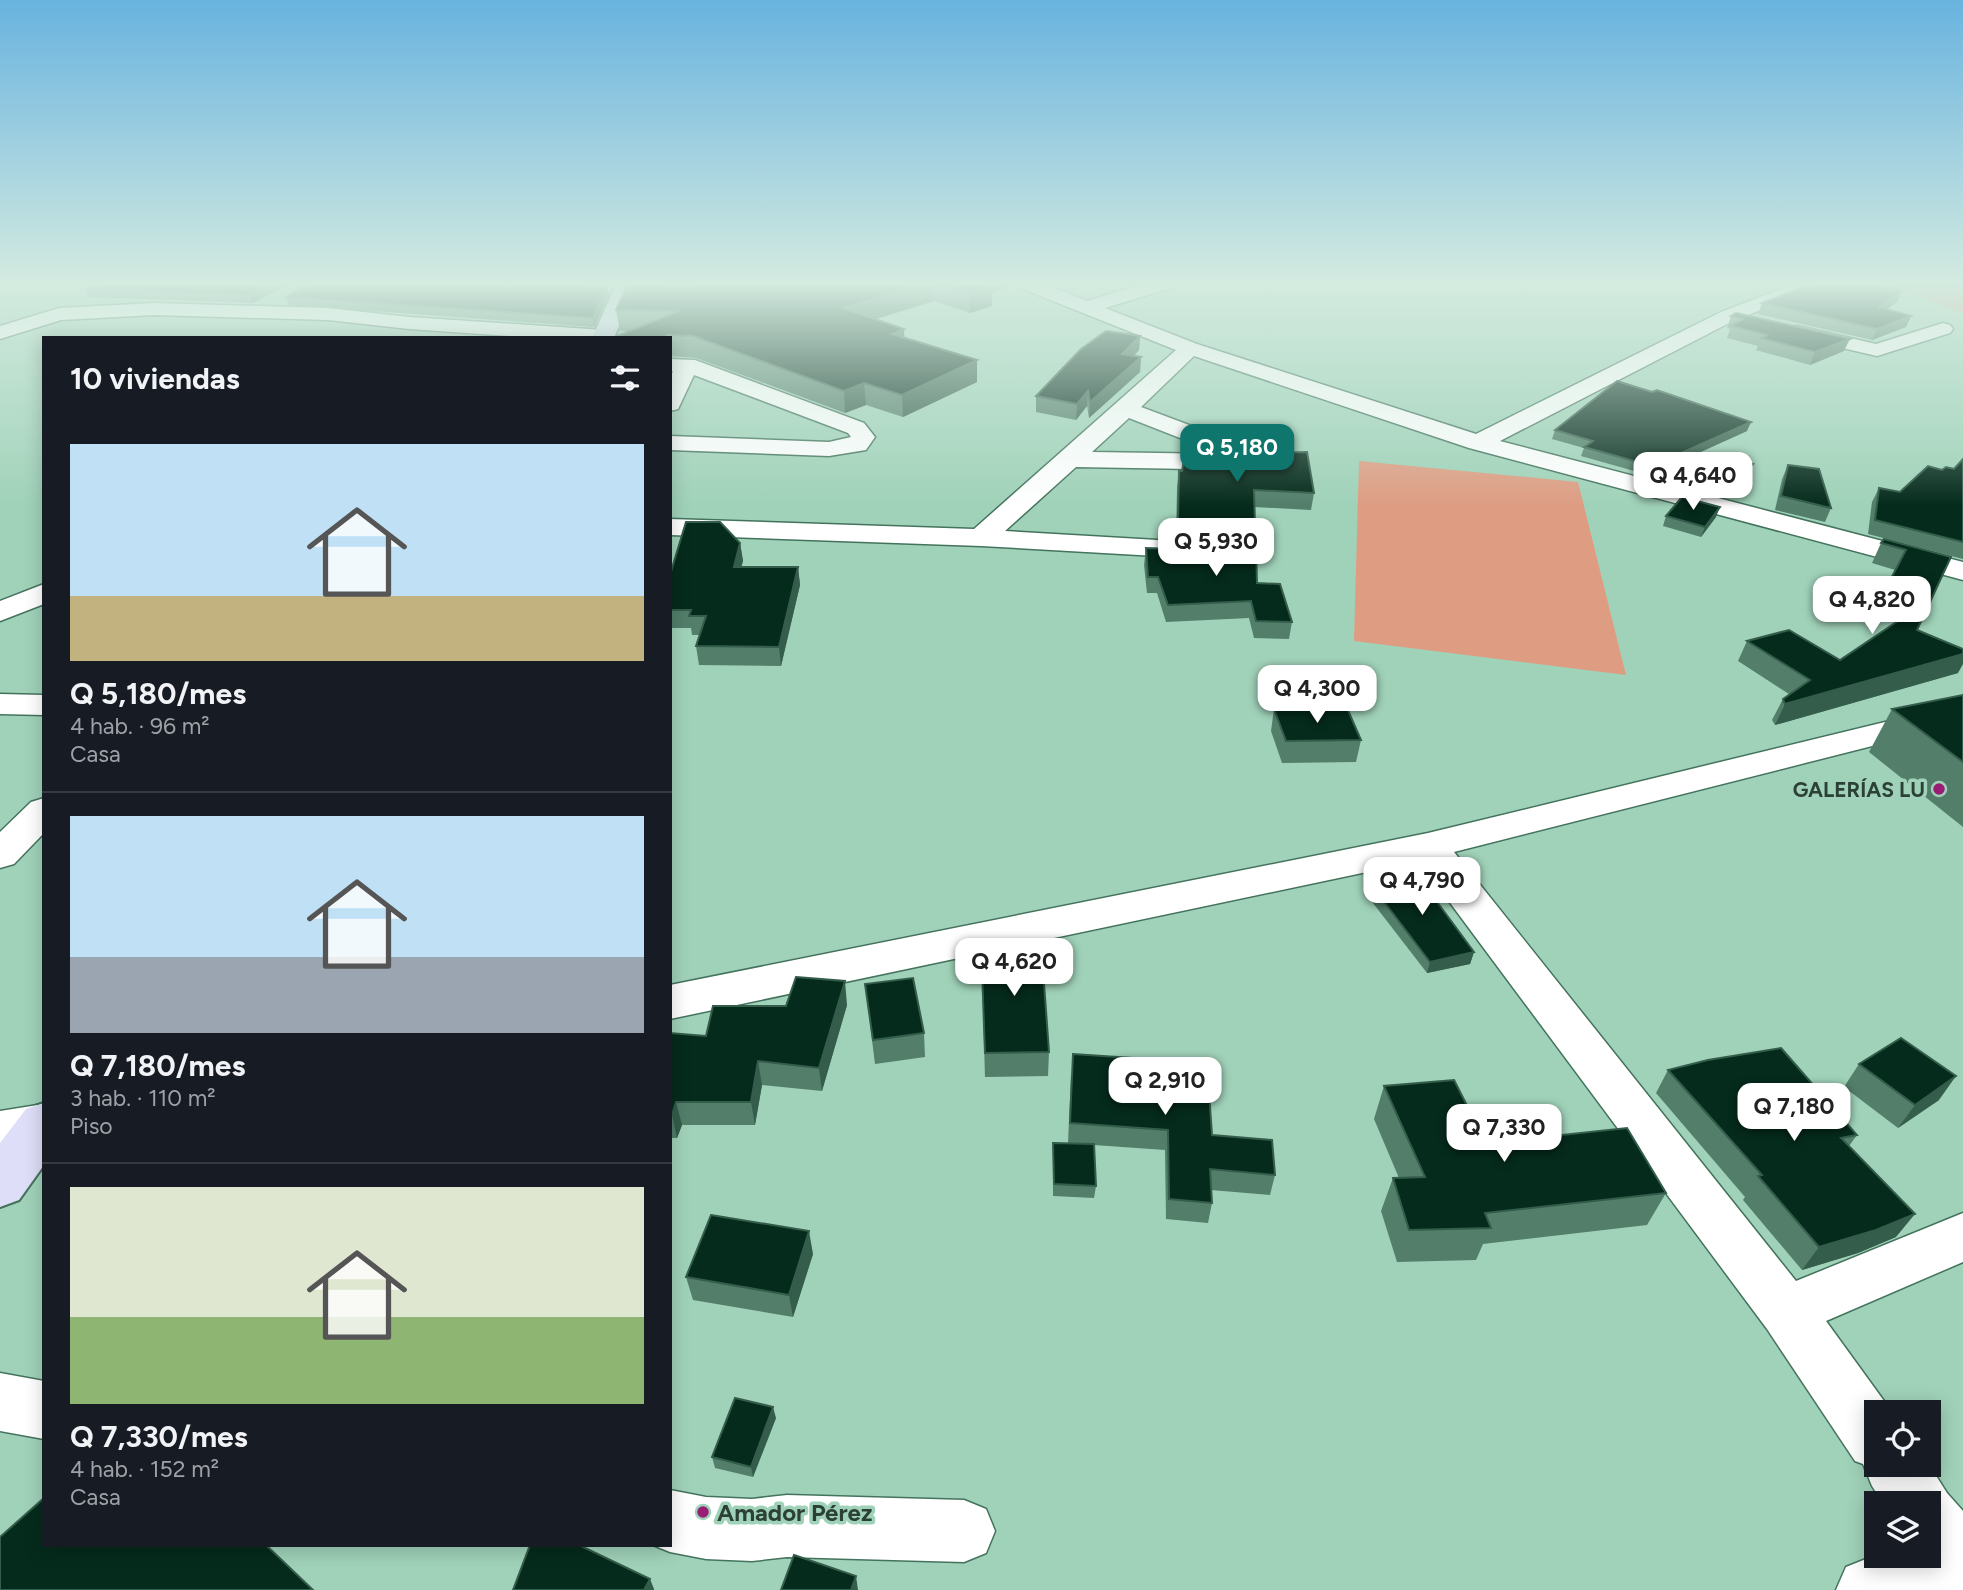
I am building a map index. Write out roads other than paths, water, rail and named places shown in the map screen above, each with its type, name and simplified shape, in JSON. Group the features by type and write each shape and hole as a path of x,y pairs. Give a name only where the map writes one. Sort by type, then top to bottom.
{"street":[{"path":"981,538 1180,357"},
{"path":"1218,357 1478,443 1963,571"},
{"path":"1478,443 1647,357"},
{"path":"672,395 679,365 856,428 863,437 857,445 829,449 672,443"},
{"path":"1070,459 1193,462 1252,460 1252,457 1126,409"},
{"path":"672,527 981,538 1251,553"},
{"path":"0,612 42,594"},
{"path":"0,704 42,705"},
{"path":"672,1002 1428,846 1963,713"},
{"path":"0,855 42,812"},
{"path":"1428,846 1786,1311 1864,1423"},
{"path":"0,1131 42,1124"},
{"path":"0,1184 42,1127"},
{"path":"1786,1311 1963,1237"},
{"path":"0,1402 42,1410"},
{"path":"672,1521 706,1528 752,1530 787,1526 964,1531"},
{"path":"1870,1590 1949,1544"}],"place":[{"name":"GALERÍAS LU","path":"1939,789"},
{"name":"Amador Pérez","path":"703,1512"}]}
